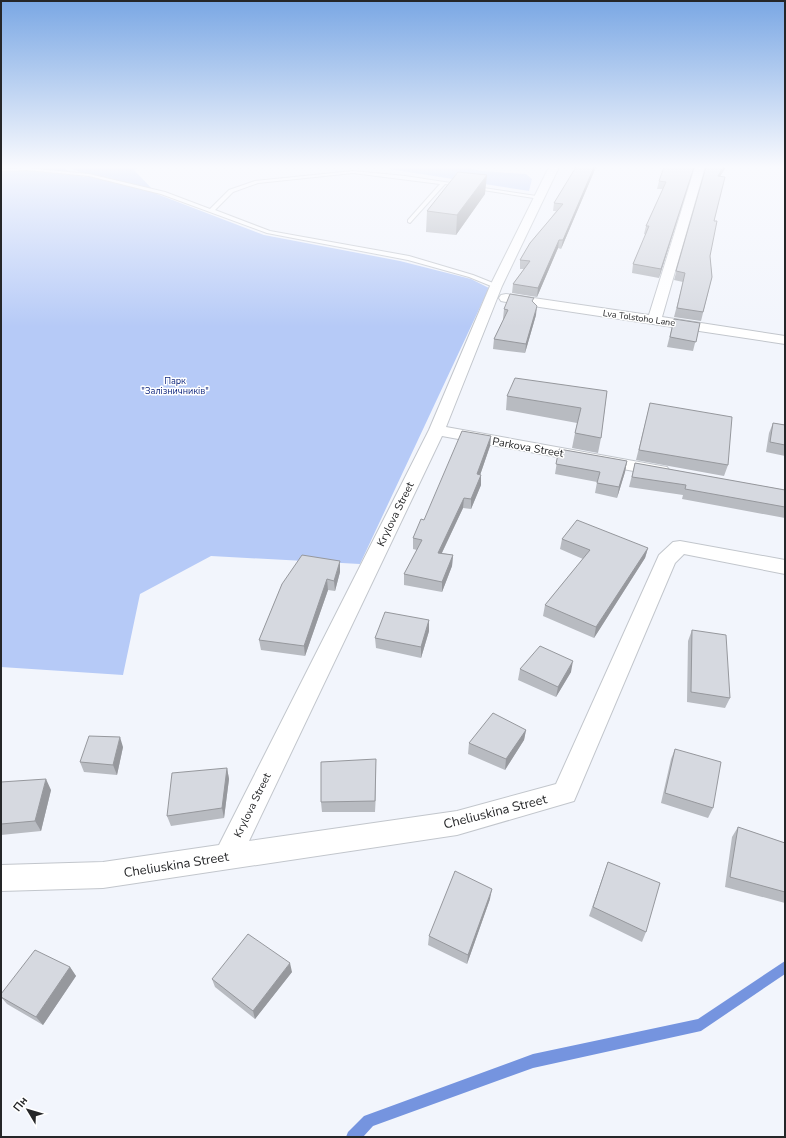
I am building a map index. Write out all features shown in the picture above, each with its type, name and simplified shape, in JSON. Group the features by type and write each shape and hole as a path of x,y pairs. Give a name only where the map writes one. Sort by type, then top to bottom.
{"street":[{"name":"Krylova Street","path":"227,857 436,430 494,291 529,220"},
{"path":"654,320 684,220"},
{"name":"Lva Tolstoho Lane","path":"494,291 654,320 785,340"},
{"name":"Parkova Street","path":"436,430 677,474"},
{"name":"Cheliuskina Street","path":"1,878 103,875 457,823 566,793 666,560 680,547 785,566"}],"lane":[{"path":"236,220 269,232 409,258 471,276 494,291"}],"green space":[{"name":"Парк \"Залізничників\"","path":"1,220 225,220 264,235 400,261 471,279 489,288 360,564 211,556 140,594 123,675 1,667"}],"building":[{"path":"549,220 571,220 563,240 559,240 538,288 513,284 530,261 520,260 530,243"},
{"path":"649,220 677,220 661,269 633,264 649,226 646,226"},
{"path":"691,220 717,221 710,256 712,277 703,312 677,308 685,273 676,271"},
{"path":"510,294 534,298 532,301 537,306 526,344 494,339 508,310 504,309"},
{"path":"674,319 700,323 696,342 670,337"},
{"path":"515,378 607,391 601,438 575,433 581,408 507,396"},
{"path":"650,403 732,417 728,465 639,450"},
{"path":"773,423 785,425 785,445 770,442"},
{"path":"462,431 491,436 477,474 481,475 471,499 464,498 438,553 453,555 442,582 404,574 422,540 413,538 421,519 424,520"},
{"path":"559,449 627,461 619,487 597,483 600,472 556,464"},
{"path":"635,463 785,490 785,507 685,489 686,485 632,477"},
{"path":"577,520 648,548 596,627 545,605 590,550 562,539"},
{"path":"302,555 340,561 334,581 327,579 304,646 259,640 282,584"},
{"path":"385,612 429,620 421,647 375,638"},
{"path":"692,630 726,635 730,698 691,692"},
{"path":"540,646 573,661 558,687 520,669"},
{"path":"493,713 526,730 506,759 469,743"},
{"path":"89,736 120,737 113,765 80,762"},
{"path":"675,749 721,762 713,808 665,793"},
{"path":"376,759 375,801 321,802 321,762"},
{"path":"227,768 222,808 167,816 172,773"},
{"path":"46,779 35,821 1,824 1,782"},
{"path":"738,827 785,843 785,892 730,877"},
{"path":"608,862 660,883 646,932 593,907"},
{"path":"455,871 492,889 468,955 429,936"},
{"path":"248,934 290,963 253,1011 212,979"},
{"path":"35,950 70,967 36,1017 1,997 1,994"}],"waterway":[{"path":"353,1137 369,1121 533,1061 701,1025 785,967"}]}
